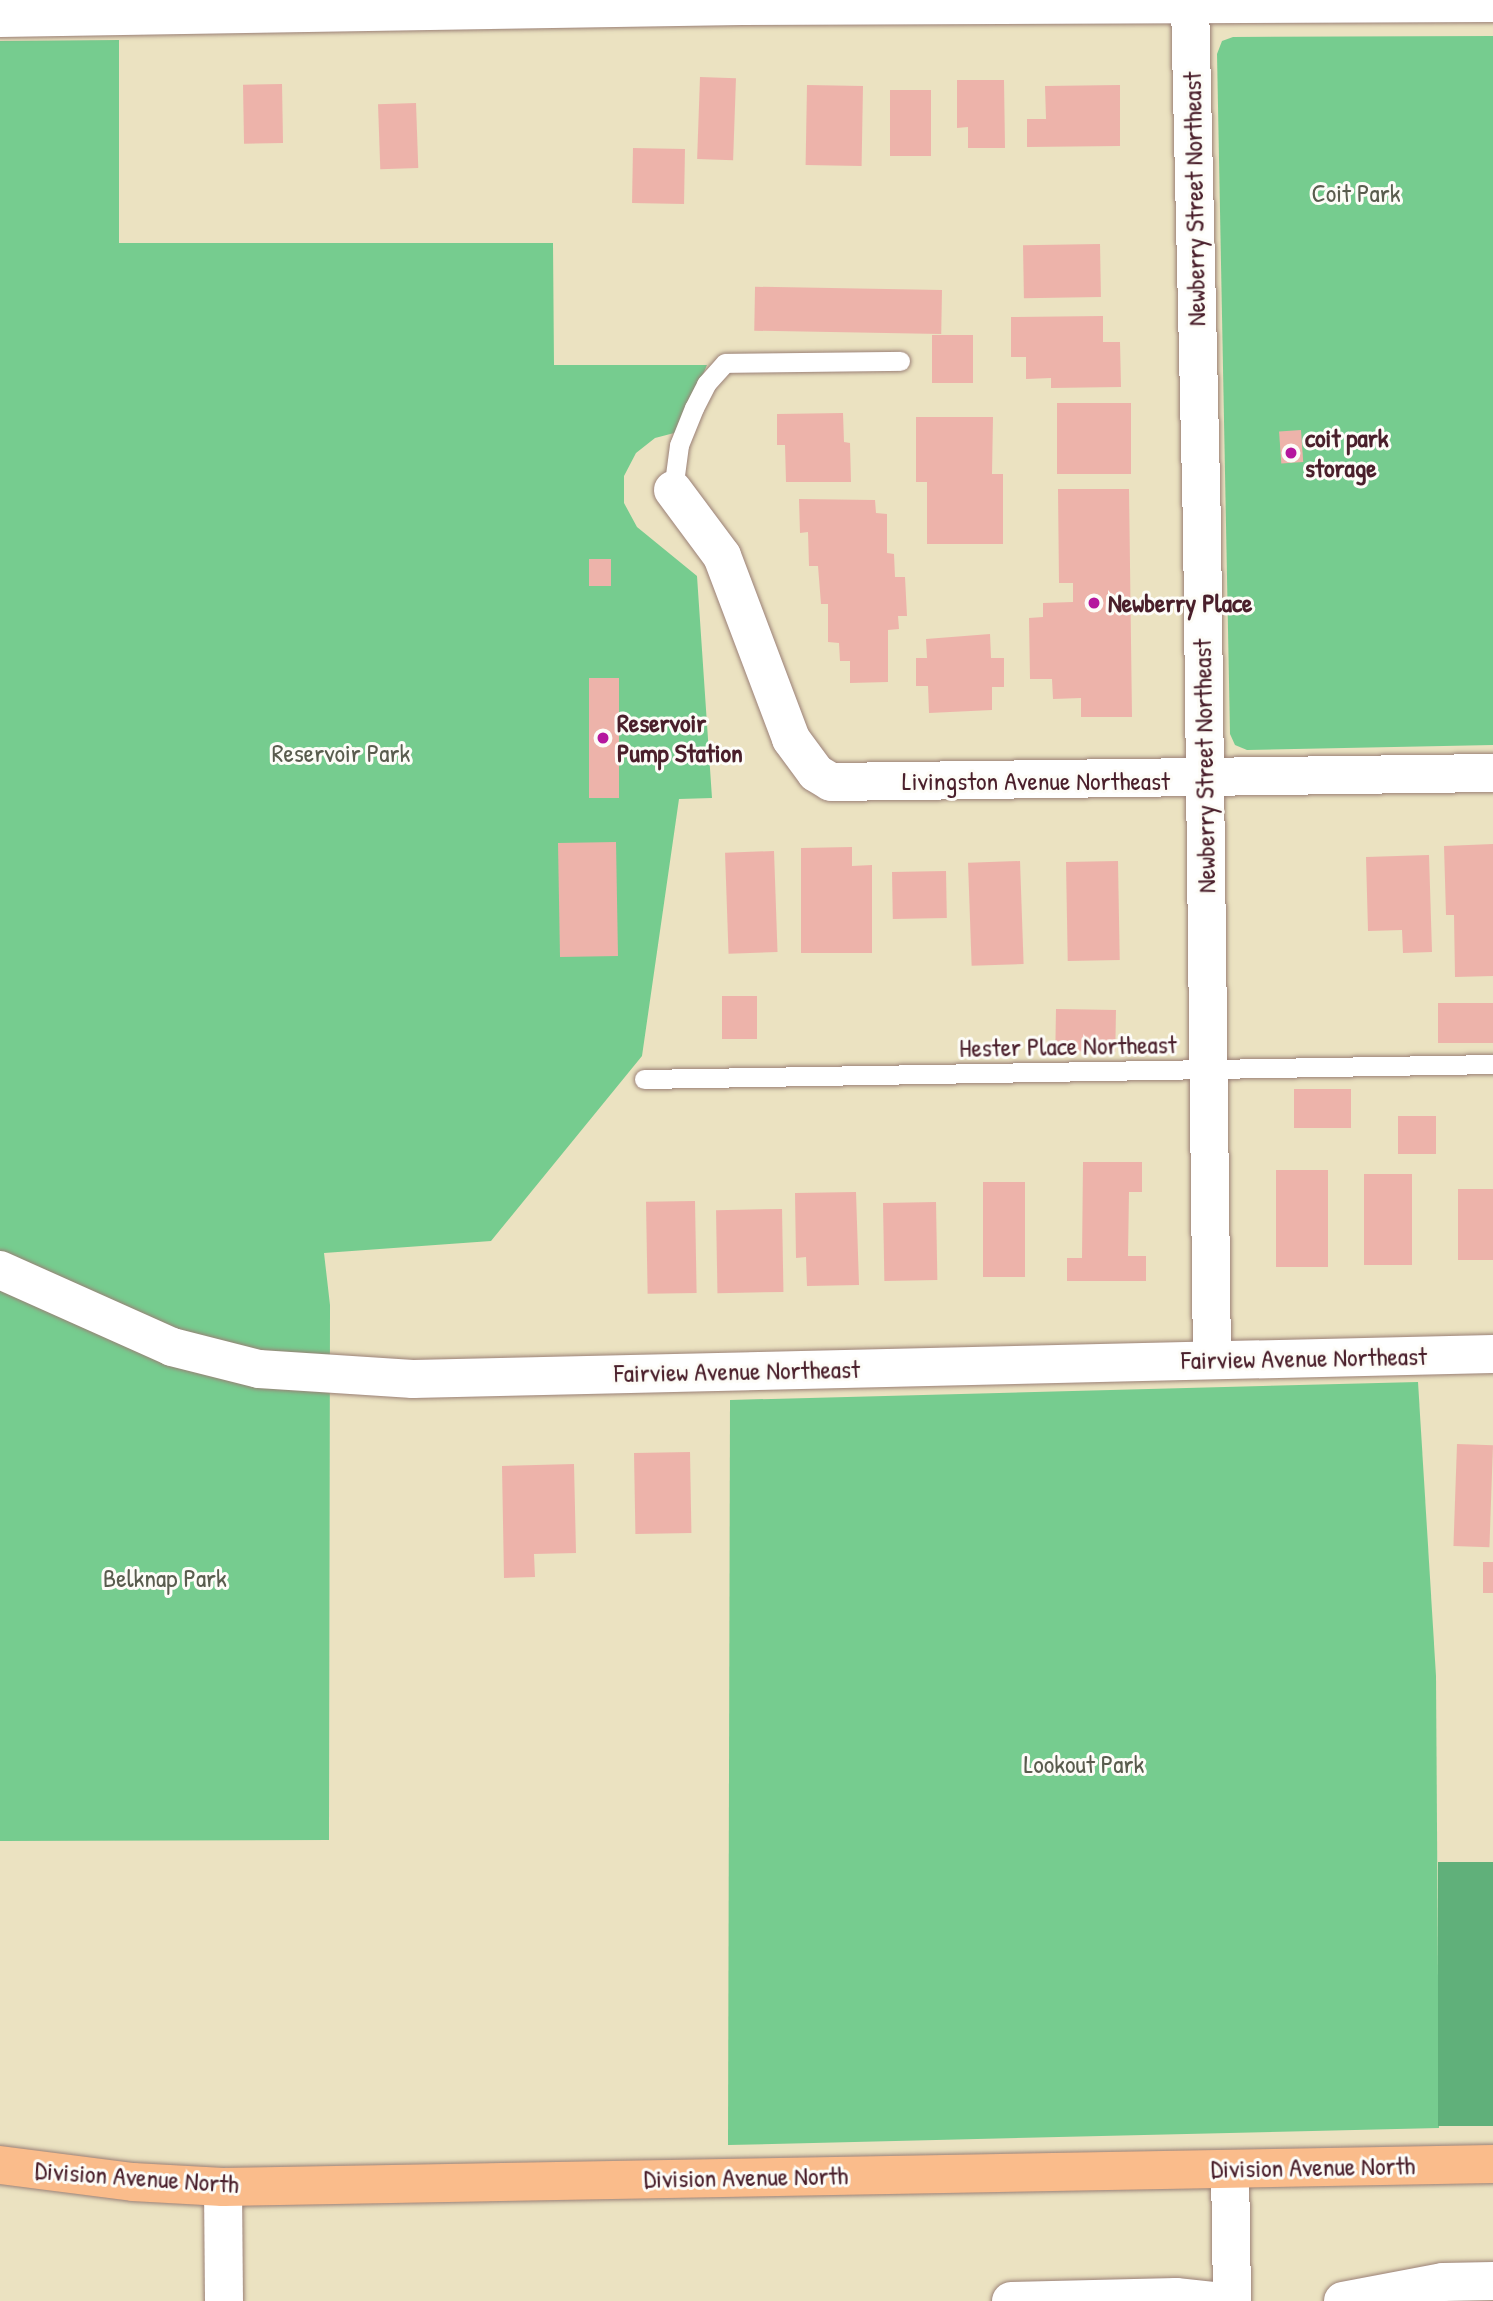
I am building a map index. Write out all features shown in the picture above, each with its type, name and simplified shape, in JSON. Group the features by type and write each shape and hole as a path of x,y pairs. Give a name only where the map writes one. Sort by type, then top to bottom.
{"main road":[{"name":"Division Avenue North","path":"0,2165 133,2182 223,2187 1493,2164"}],"street":[{"path":"0,18 742,3 1493,3"},
{"name":"Newberry Street Northeast","path":"1190,3 1212,1360"},
{"name":"Livingston Avenue Northeast","path":"673,491 722,556 791,739 816,773 831,782 1204,780 1493,773"},
{"name":"Fairview Avenue Northeast","path":"4,1279 172,1347 259,1369 413,1379 1493,1354"},
{"path":"1230,2169 1232,2301"},
{"path":"223,2187 224,2301"},
{"path":"1343,2301 1443,2282 1493,2281"},
{"path":"1011,2301 1176,2297 1213,2301"}],"lane":[{"path":"673,491 679,445 689,420 706,384 725,363 900,361"},
{"name":"Hester Place Northeast","path":"644,1079 1493,1063"}],"green space":[{"name":"Coit Park","path":"1493,36 1493,745 1247,750 1235,745 1230,734 1217,54 1222,41 1233,37"},
{"name":"Reservoir Park","path":"119,40 119,243 553,243 554,365 707,365 678,432 655,438 636,453 624,476 624,503 637,527 697,576 712,798 679,799 642,1056 491,1241 324,1253 330,1305 329,1840 0,1841 0,41"},
{"name":"Lookout Park","path":"1418,1382 1436,1676 1439,2128 728,2145 730,1400"},
{"path":"1438,1862 1493,1862 1493,2126 1438,2126"}],"building":[{"path":"700,77 736,78 733,160 697,159"},
{"path":"957,80 1004,80 1005,148 968,148 968,127 957,128"},
{"path":"282,84 283,143 244,144 243,85"},
{"path":"807,85 863,86 862,166 806,165"},
{"path":"1120,85 1120,146 1027,147 1027,119 1046,119 1045,86"},
{"path":"890,90 931,90 931,156 890,156"},
{"path":"416,103 418,168 380,169 378,104"},
{"path":"633,148 685,149 684,204 632,203"},
{"path":"1100,244 1101,297 1024,298 1023,245"},
{"path":"755,287 942,290 941,334 754,331"},
{"path":"1103,316 1103,342 1120,342 1121,387 1051,388 1051,378 1026,379 1026,357 1011,357 1011,317"},
{"path":"932,335 973,335 973,383 932,383"},
{"path":"1057,403 1131,403 1131,474 1057,474"},
{"path":"843,413 844,442 850,443 851,482 786,482 785,445 777,445 777,414"},
{"path":"916,417 993,417 992,474 1003,474 1003,544 927,544 927,482 916,482"},
{"name":"coit park storage","path":"1301,430 1303,462 1281,463 1279,432"},
{"name":"Newberry Place","path":"1058,489 1129,489 1132,717 1081,717 1081,698 1053,699 1052,679 1030,679 1029,618 1043,617 1043,603 1073,602 1073,583 1059,583"},
{"path":"799,499 875,500 876,513 887,514 887,553 894,554 895,577 905,577 907,616 898,616 899,629 888,630 888,682 850,683 850,661 840,661 839,643 828,642 828,604 821,604 818,566 809,566 808,532 800,533"},
{"path":"589,559 611,559 611,586 589,586"},
{"path":"990,634 991,658 1004,658 1004,687 992,687 992,710 929,713 928,686 916,686 916,658 927,658 926,639"},
{"name":"Reservoir Pump Station","path":"589,678 619,678 619,798 589,798"},
{"path":"616,842 618,956 560,957 558,843"},
{"path":"1493,844 1493,976 1455,977 1454,915 1446,915 1444,846"},
{"path":"852,847 852,866 872,865 872,953 801,953 801,848"},
{"path":"774,851 778,952 729,954 725,853"},
{"path":"1429,855 1432,952 1403,953 1402,930 1368,931 1366,857"},
{"path":"1020,861 1024,964 972,966 968,863"},
{"path":"1118,861 1120,960 1068,961 1066,862"},
{"path":"946,871 947,918 893,919 892,872"},
{"path":"722,996 757,996 757,1039 722,1039"},
{"path":"1438,1003 1493,1003 1493,1043 1438,1043"},
{"path":"1056,1009 1116,1010 1115,1052 1055,1051"},
{"path":"1294,1089 1351,1089 1351,1128 1294,1128"},
{"path":"1398,1116 1436,1116 1436,1154 1398,1154"},
{"path":"1083,1162 1142,1162 1142,1192 1129,1192 1128,1256 1146,1256 1146,1281 1067,1281 1067,1258 1082,1258"},
{"path":"1276,1170 1328,1170 1328,1267 1276,1267"},
{"path":"1364,1174 1412,1174 1412,1265 1364,1265"},
{"path":"983,1182 1025,1182 1025,1277 983,1277"},
{"path":"1458,1189 1493,1189 1493,1260 1458,1260"},
{"path":"856,1192 859,1285 807,1286 806,1257 796,1258 795,1193"},
{"path":"695,1201 697,1293 648,1294 646,1202"},
{"path":"936,1202 937,1280 884,1281 883,1203"},
{"path":"782,1209 783,1292 717,1293 716,1210"},
{"path":"1457,1444 1493,1445 1489,1547 1453,1546"},
{"path":"690,1452 691,1533 635,1534 634,1453"},
{"path":"574,1464 576,1553 534,1554 535,1577 504,1578 502,1466"},
{"path":"1483,1562 1493,1562 1493,1593 1483,1593"}],"place":[{"name":"coit park storage","path":"1291,453"},
{"name":"Newberry Place","path":"1094,603"},
{"name":"Reservoir Pump Station","path":"603,738"}],"park label":[{"name":"Belknap Park","path":"165,1578"}]}
